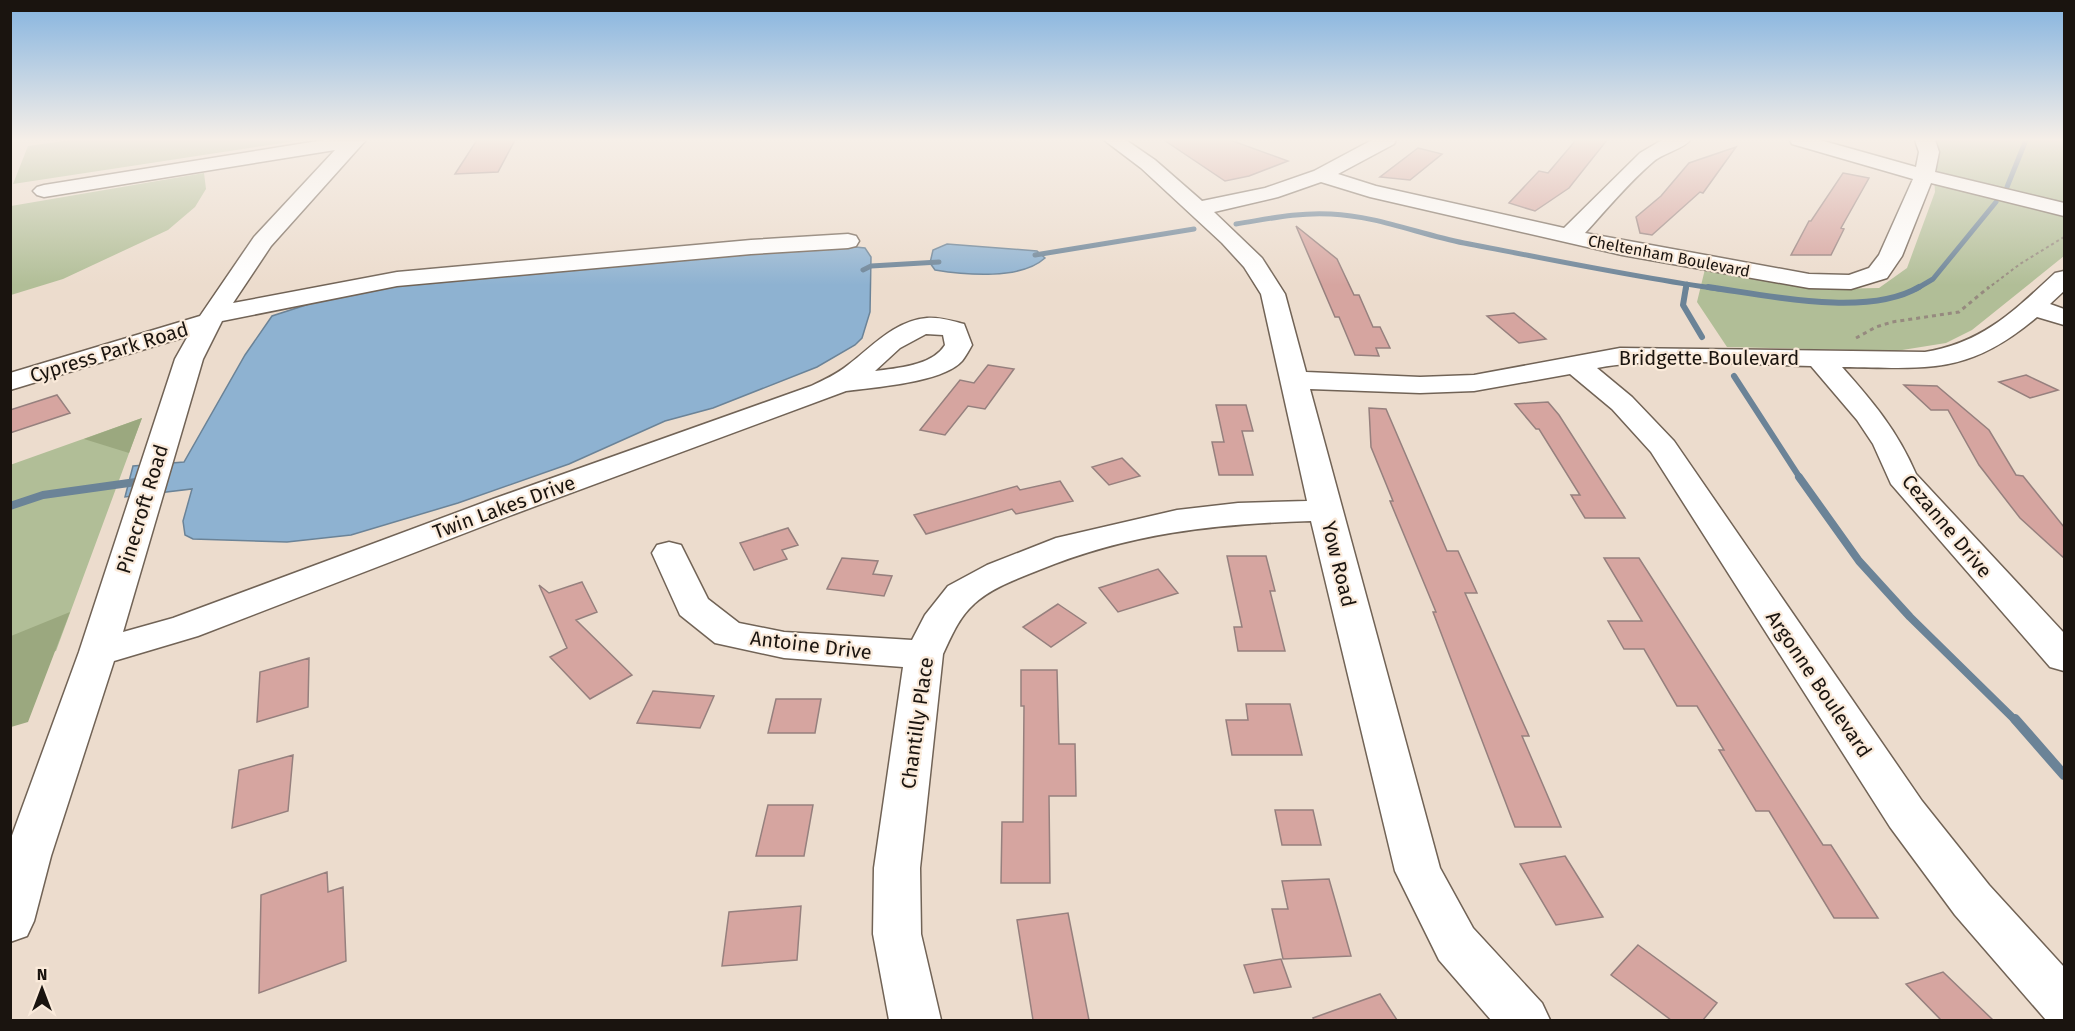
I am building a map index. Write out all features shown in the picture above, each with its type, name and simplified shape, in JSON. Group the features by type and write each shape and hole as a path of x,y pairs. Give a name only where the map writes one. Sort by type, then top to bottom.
{"street":[{"path":"44,191 68,188"},
{"name":"Pinecroft Road","path":"10,921 28,856 98,652 189,359 211,318 262,242 312,188"},
{"name":"Yow Road","path":"1174,188 1254,263 1273,294 1325,510 1418,871 1456,944 1524,1020"},
{"path":"1197,209 1282,188"},
{"name":"Cheltenham Boulevard","path":"1359,188 1569,236 1768,275 1809,281 1851,282 1878,273 1890,256 1919,188"},
{"path":"1569,236 1616,188"},
{"path":"1975,188 2064,209"},
{"path":"211,318 397,279 751,247 848,241"},
{"name":"Bridgette Boulevard","path":"1294,380 1420,385 1474,383 1620,356 1925,360 1958,354 1992,337 2032,307 2064,278"},
{"path":"2032,307 2064,317"},
{"name":"Cypress Park Road","path":"10,382 211,318"},
{"name":"Twin Lakes Drive","path":"98,652 185,627 841,383 934,368 951,358 958,350 959,337 955,330 942,325 913,329 897,337 841,383"},
{"name":"Cezanne Drive","path":"1819,358 1869,415 1888,444 1902,477 2064,657"},
{"name":"Argonne Boulevard","path":"1576,365 1622,403 1663,447 1905,814 1972,900 2064,1003"},
{"name":"Chantilly Place","path":"915,1020 897,934 897,868 924,654 939,624 961,595 999,573 1068,546 1177,520 1238,513 1325,510"},
{"name":"Antoine Drive","path":"669,553 693,606 728,634 784,645 864,652 924,654"}],"path":[{"path":"1850,341 1876,327 1892,322 1959,312 2020,264 2064,237"}],"green space":[{"path":"116,188 206,189 195,207 168,230 63,279 11,295 11,206"},
{"path":"1935,188 2064,188 2064,256 1972,330 1946,343 1896,351 1727,347 1697,302 1705,269 1827,289 1879,288 1907,268"},
{"path":"142,418 56,651 10,662 10,465"},
{"path":"142,418 129,453 84,439"},
{"path":"70,612 28,722 11,727 11,636"}],"water":[{"path":"947,244 1037,251 1045,258 1035,265 1008,273 977,274 935,270 930,263 933,250"},
{"path":"836,245 865,248 871,257 870,312 862,338 855,345 817,367 713,408 665,421 569,464 458,503 351,535 287,542 193,539 185,535 183,521 192,489 125,497 133,466 184,462 245,355 272,316 340,294 387,286"}],"building":[{"path":"1523,188 1569,188 1535,211 1509,203"},
{"path":"1668,188 1707,188 1652,235 1640,233 1636,217"},
{"path":"1833,188 1863,188 1841,228 1844,229 1831,255 1791,255"},
{"path":"1296,226 1337,259 1354,295 1359,295 1373,327 1380,327 1390,348 1376,348 1379,356 1355,355 1339,317 1335,317"},
{"path":"1514,313 1546,339 1519,343 1487,316"},
{"path":"988,365 1014,369 985,409 968,406 945,435 920,430 960,380 974,383"},
{"path":"2026,375 2058,390 2030,398 1999,382"},
{"path":"1904,385 1937,386 1989,430 2016,475 2023,476 2064,527 2064,558 2020,518 1979,465 1948,410 1931,410"},
{"path":"57,395 70,413 10,433 10,410"},
{"path":"1548,402 1559,415 1625,518 1585,518 1571,495 1580,495 1539,429 1536,429 1515,404"},
{"path":"1216,405 1246,405 1253,431 1242,431 1253,475 1219,475 1212,442 1224,442"},
{"path":"1369,408 1386,409 1447,551 1458,551 1477,593 1465,593 1529,736 1522,736 1561,827 1515,827 1433,612 1436,612 1390,501 1393,501 1371,447"},
{"path":"1122,458 1140,476 1109,485 1092,467"},
{"path":"1060,481 1073,501 1016,514 1012,509 926,534 914,515 1017,486 1020,490"},
{"path":"788,528 798,545 782,550 787,559 754,570 740,543"},
{"path":"1227,556 1266,556 1275,591 1270,591 1285,651 1238,651 1234,627 1242,627"},
{"path":"842,558 878,561 873,574 892,576 884,596 827,589"},
{"path":"1604,558 1639,558 1823,845 1831,845 1878,918 1834,918 1769,811 1756,811 1719,750 1724,750 1697,706 1677,706 1644,649 1624,649 1608,621 1642,621"},
{"path":"1158,569 1178,593 1118,612 1099,588"},
{"path":"582,582 597,612 576,620 632,675 590,699 550,657 567,648 539,585 549,593"},
{"path":"1058,604 1086,623 1051,647 1023,627"},
{"path":"309,658 308,707 257,722 260,672"},
{"path":"1021,670 1057,670 1059,744 1075,744 1076,796 1049,796 1050,883 1001,883 1002,822 1023,822 1024,706 1021,706"},
{"path":"653,691 714,696 700,728 637,723"},
{"path":"776,699 821,699 815,733 768,733"},
{"path":"1246,704 1290,704 1302,755 1232,755 1226,720 1248,720"},
{"path":"293,755 288,811 232,828 239,770"},
{"path":"768,805 813,805 804,856 756,856"},
{"path":"1275,810 1313,810 1321,845 1282,845"},
{"path":"1565,856 1603,917 1556,925 1520,864"},
{"path":"327,872 328,892 343,887 346,961 259,993 261,895"},
{"path":"1329,879 1351,956 1283,959 1272,909 1288,909 1282,881"},
{"path":"801,906 797,960 722,966 729,912"},
{"path":"1068,913 1089,1020 1033,1020 1017,920"},
{"path":"1638,945 1717,1003 1703,1020 1671,1020 1611,975"},
{"path":"1281,959 1291,987 1254,993 1244,965"},
{"path":"1943,972 1993,1020 1941,1020 1906,984"},
{"path":"1380,994 1397,1020 1314,1020 1313,1018"}],"waterway":[{"path":"1916,289 1933,279 1996,202"},
{"path":"1236,224 1307,214 1348,215 1464,243 1687,284"},
{"path":"1035,255 1194,229"},
{"path":"863,270 871,266 939,262"},
{"path":"1686,289 1687,284"},
{"path":"1687,284 1719,289"},
{"path":"1686,287 1683,305 1702,337"},
{"path":"1708,287 1787,299 1845,303 1897,296 1919,287"},
{"path":"1734,376 1800,478"},
{"path":"1799,477 1859,561 1910,617 2016,721"},
{"path":"10,506 43,495 136,482"},
{"path":"2015,719 2064,775"}]}
